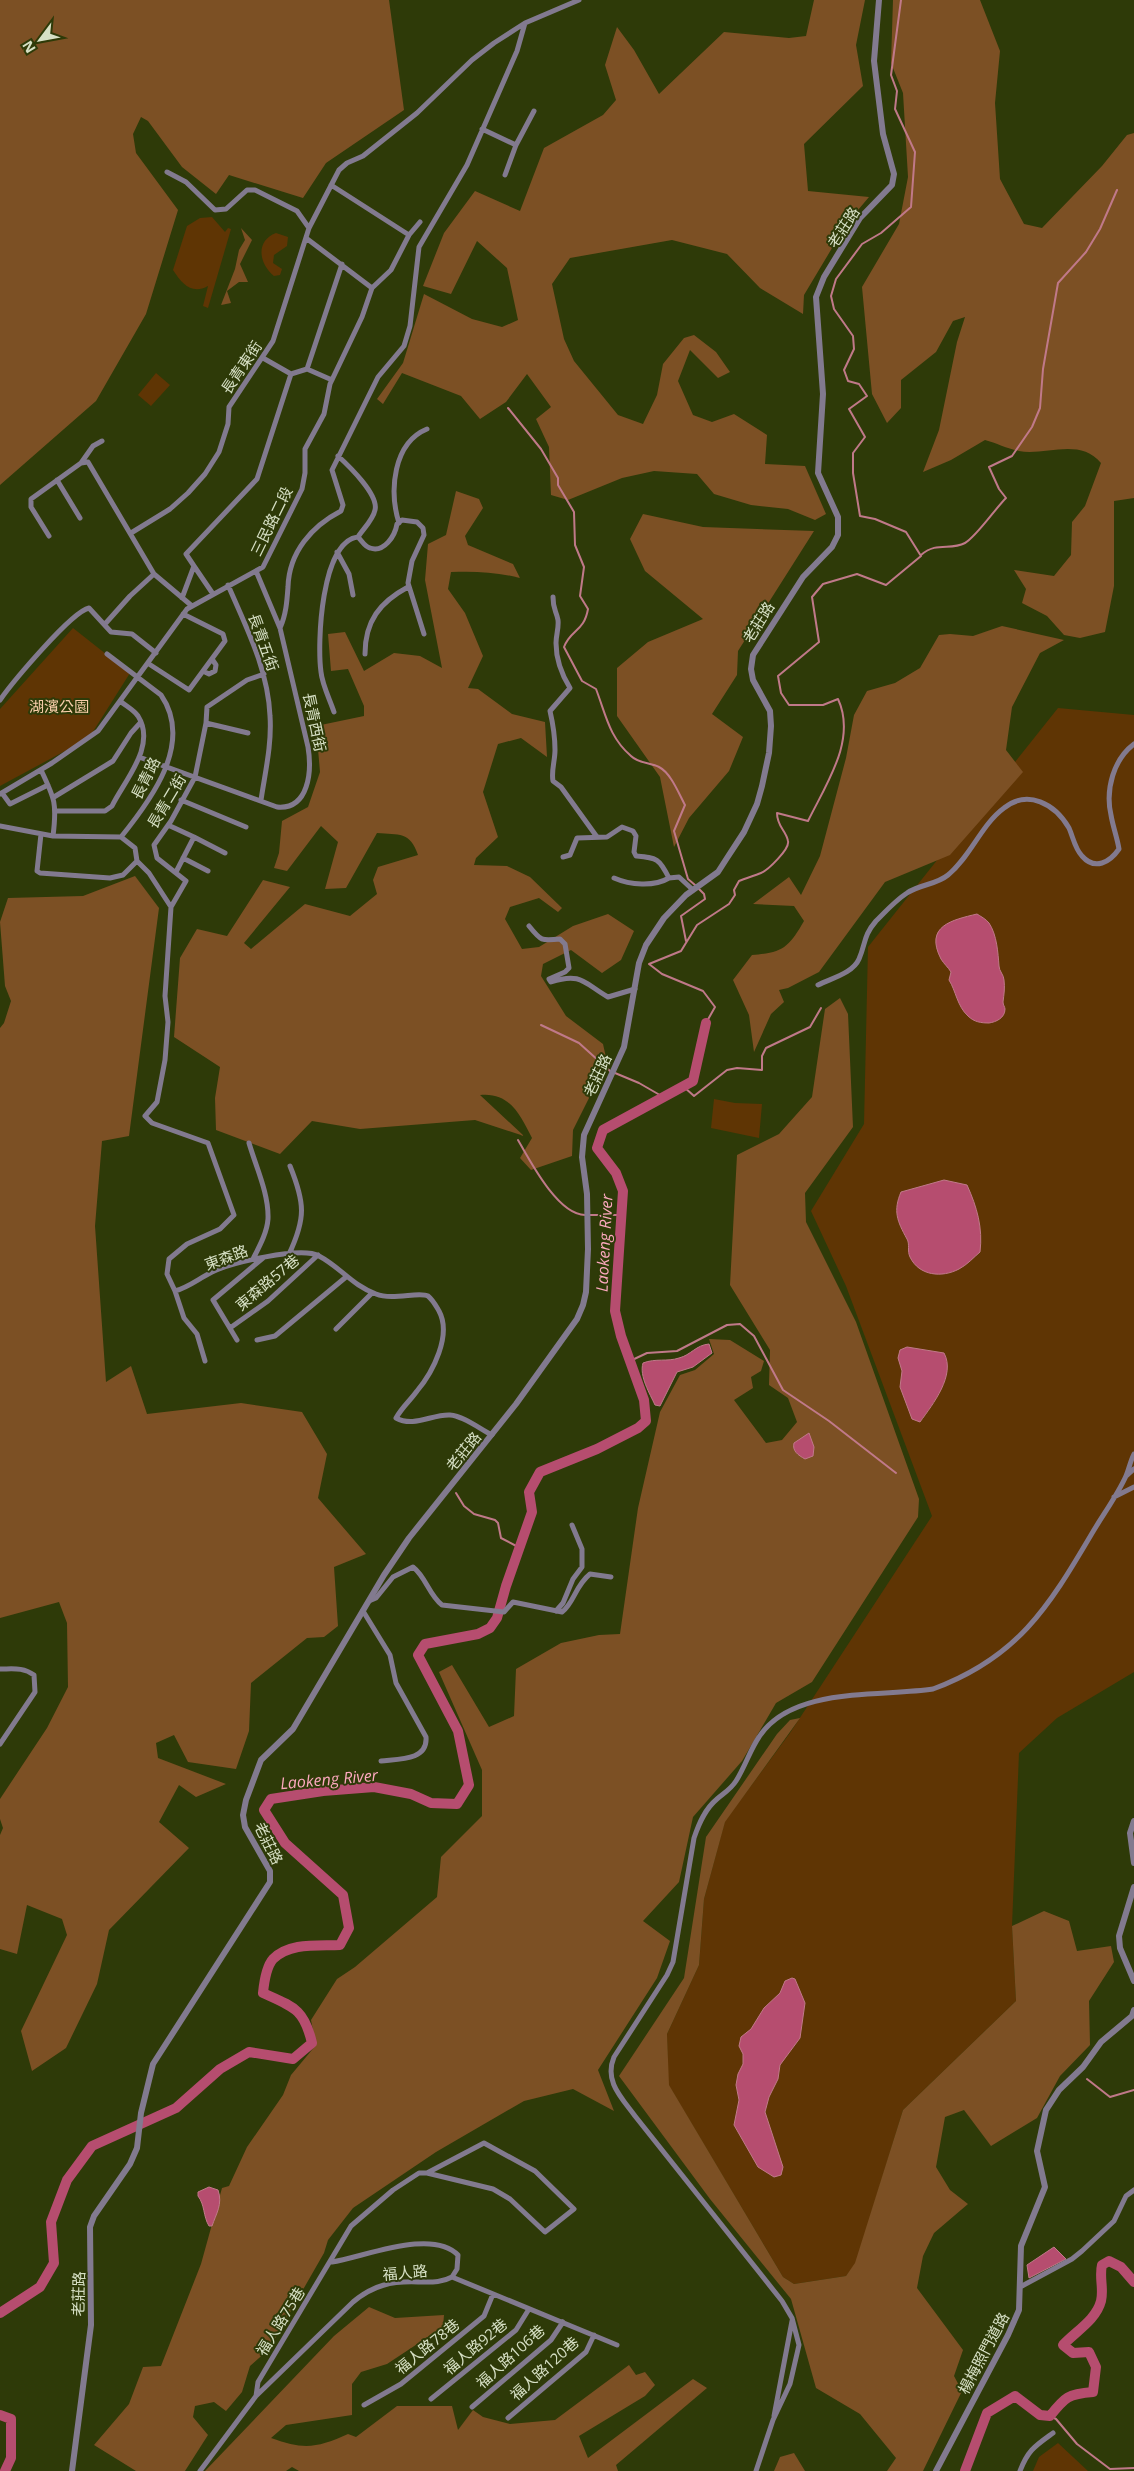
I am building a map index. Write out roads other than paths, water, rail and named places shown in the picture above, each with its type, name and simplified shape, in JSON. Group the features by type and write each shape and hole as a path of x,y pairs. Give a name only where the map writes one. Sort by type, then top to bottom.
{"street":[{"path":"420,222 409,235 391,270 372,288 306,238 309,228 339,170 347,163 363,156 417,113 472,60 494,43 525,23 578,0"},
{"name":"老莊路","path":"72,2471 91,2325 90,2227 102,2202 130,2164 137,2148 152,2064 270,1882 270,1871 245,1827 243,1815 246,1800 261,1760 292,1729 368,1601 409,1538 492,1435 577,1319 586,1292 587,1215 582,1157 584,1135 624,1047 639,963 646,945 664,918 696,888 718,872 744,832 762,786 769,753 770,711 753,680 751,669 753,655 803,577 832,547 838,535 838,517 818,473 823,394 816,297 824,277 860,218 892,185 894,174 883,134 874,61 879,0"},
{"path":"280,628 296,552 315,529 328,518 341,511 343,504 332,470 338,456 378,377 404,346 410,326 419,247 467,165 517,51 525,23"},
{"path":"505,175 516,145 534,111"},
{"path":"482,129 516,145"},
{"path":"167,172 186,182 216,210 226,209 243,192 255,190 298,211 309,228"},
{"path":"331,185 409,235"},
{"name":"長青東街","path":"131,533 170,509 188,493 205,474 219,452 228,424 229,407 273,341 306,238"},
{"path":"307,369 342,264"},
{"name":"三民路二段","path":"1,794 87,741 98,731 184,614 192,606 263,567 302,489 305,473 304,448 324,414 332,380 362,317 372,288"},
{"path":"263,358 291,374 307,369 332,380"},
{"path":"212,594 186,554 257,479 291,374"},
{"path":"399,523 394,501 399,458 416,434 427,429"},
{"path":"49,536 31,507 31,500 81,463 93,446 102,441"},
{"path":"334,712 322,676 320,653 323,596 337,552 346,541 358,537 375,510 372,495 354,470 338,456"},
{"path":"81,463 88,462 92,468 154,574 192,606"},
{"path":"57,480 80,518"},
{"path":"358,537 368,548 375,549 386,545 399,523 409,519 417,522 423,528 424,535 412,560 408,587 424,634"},
{"path":"337,552 349,574 353,595"},
{"path":"182,598 194,566"},
{"name":"長青西街","path":"140,757 277,807 294,806 301,798 310,762 280,628 256,571"},
{"path":"105,624 130,596 154,574"},
{"name":"長青五街","path":"228,585 264,674 270,716 270,734 261,800"},
{"path":"365,654 365,641 380,605 408,587"},
{"path":"553,597 553,609 558,618 556,644 559,664 570,688 550,710 555,748 552,773 553,782 561,787 597,837"},
{"path":"0,700 57,631 83,610 89,608 111,632 132,634 156,652"},
{"path":"149,664 189,690 225,641 223,634 184,614"},
{"name":"長青路","path":"107,654 162,696 168,705 173,719 172,751 167,766 144,809 121,837"},
{"path":"203,671 209,674 215,670 216,664 212,659"},
{"name":"長青二街","path":"176,872 156,858 154,845 168,825 195,777 206,724 207,706 247,680 264,674"},
{"path":"56,811 105,811 112,806 140,757 143,738 141,722 136,714 120,701"},
{"path":"54,797 112,761 141,722"},
{"path":"206,724 248,733"},
{"path":"818,984 854,966 859,959 866,934 875,922 907,892 937,883 956,868 997,812 1011,802 1024,798 1038,799 1058,814 1068,827 1082,857 1095,863 1104,864 1112,858 1119,849 1117,834 1110,814 1110,786 1118,758 1134,744"},
{"path":"41,770 54,797 56,811 53,836"},
{"path":"1,794 10,804 48,785"},
{"path":"181,800 246,827"},
{"path":"168,825 225,852"},
{"path":"0,826 53,836 121,837 135,848 137,862 149,873 171,907 186,881 176,872 194,837"},
{"path":"563,858 570,856 577,838 606,837 618,828 632,831 636,836 634,852 636,856 656,858 662,863 669,878"},
{"path":"41,834 37,870 40,873 110,878 123,875 137,862"},
{"path":"183,858 208,871"},
{"path":"614,878 635,884 679,878 696,888"},
{"name":"東森路","path":"171,907 165,996 168,1022 164,1069 157,1102 145,1116 152,1123 208,1143 234,1215 220,1230 187,1244 169,1259 167,1274 175,1291 191,1286 212,1272 253,1259 289,1254 318,1255"},
{"path":"530,926 544,941 560,939 565,944 569,968 566,972 549,979 551,982 566,977 573,977 591,985 608,997 635,988"},
{"path":"249,1143 265,1196 268,1219 263,1239 253,1259"},
{"path":"289,1254 299,1232 302,1214 301,1192 290,1166"},
{"path":"318,1255 357,1286 372,1293 396,1298 418,1294 427,1295 434,1302 445,1328 440,1352 417,1392 404,1404 396,1418 403,1422 452,1415 492,1435"},
{"name":"東森路57巷","path":"230,1328 268,1301 318,1255"},
{"path":"237,1340 213,1300 264,1258"},
{"path":"257,1340 275,1336 346,1277"},
{"path":"175,1291 184,1318 197,1334 206,1362"},
{"path":"336,1329 372,1293"},
{"path":"756,2471 773,2420 790,2384 799,2345 792,2318 782,2301 635,2116 614,2088 610,2076 610,2067 614,2057 667,1975 673,1962 698,1824 715,1800 732,1787 759,1736 780,1715 794,1707 819,1701 933,1689 950,1683 987,1662 1012,1644 1061,1586 1126,1476 1134,1454"},
{"path":"1126,1476 1134,1469"},
{"path":"1126,1476 1134,1476"},
{"path":"1114,1497 1134,1487"},
{"path":"556,1612 563,1603 573,1579 582,1567 582,1549 572,1525"},
{"path":"368,1601 376,1598 392,1577 412,1567 421,1574 442,1605 504,1612 513,1602 556,1612 564,1611 576,1587 590,1574 611,1578"},
{"path":"363,1611 390,1655 396,1683 426,1737 424,1751 416,1756 381,1761"},
{"path":"0,1670 20,1668 29,1671 34,1675 35,1692 0,1744"},
{"path":"1134,1821 1130,1833 1134,1863"},
{"path":"1134,1887 1119,1936 1120,1948 1134,1980"},
{"name":"楊梅照門道路","path":"936,2471 1008,2335 1019,2310 1022,2286 1021,2246 1045,2187 1037,2151 1046,2110 1059,2090 1083,2067 1101,2042 1132,2016 1134,2010"},
{"name":"福人路75巷","path":"256,2396 258,2382 352,2226 392,2190 419,2173 427,2173 492,2189 510,2199 545,2232 574,2209 535,2171 484,2143 427,2173"},
{"path":"1022,2286 1072,2260 1114,2220 1132,2190"},
{"path":"332,2262 366,2252 433,2244 446,2246 458,2255 457,2270 452,2277 617,2345"},
{"name":"福人路","path":"200,2471 256,2396 366,2291 384,2284 443,2282 452,2277"},
{"name":"福人路78巷","path":"364,2405 400,2384 484,2316 493,2294"},
{"name":"福人路92巷","path":"431,2399 516,2330 529,2309"},
{"path":"773,2420 775,2400 792,2318"},
{"name":"福人路106巷","path":"472,2407 551,2340 563,2322"},
{"name":"福人路120巷","path":"508,2418 586,2352 594,2335"},
{"path":"1020,2471 1031,2449 1053,2433"}],"waterway":[{"name":"Laokeng River","path":"706,1023 715,1007 703,991 662,974 649,964 681,951 697,925 729,904 735,895 734,890 739,881 761,873 778,859 786,849 788,841 778,822 777,813 808,821 830,777 842,746 844,730 843,714 838,699 823,705 789,705 781,693 778,676 819,642 812,597 823,584 857,574 886,585 921,556 906,532 875,519 860,516 853,473 853,453 865,437 849,409 867,396 859,384 848,381 844,370 854,349 853,336 834,309 831,296 836,279 862,244 881,233 911,207 915,152 895,109 897,91 891,75 901,0"},
{"path":"921,555 933,548 965,543 1006,498 999,489 989,467 1012,456 1032,427 1040,408 1043,369 1058,283 1086,252 1100,229 1117,190"},
{"path":"508,408 541,449 558,478 558,485 574,512 575,545 584,567 580,596 588,609 584,622 570,637 564,647 582,681 596,689 609,725 624,749 637,760 659,767 674,784 685,805 674,831 688,879 695,885"},
{"path":"686,941 681,916 705,899 704,894 698,888"},
{"path":"684,1087 694,1096 727,1070 737,1068 762,1070 762,1056 766,1048 810,1027 821,1008"},
{"name":"Laokeng River","path":"0,2313 40,2287 54,2263 51,2222 67,2180 92,2146 176,2108 220,2069 249,2052 293,2059 312,2043 305,2023 296,2010 263,1993 267,1971 273,1959 296,1947 340,1945 349,1928 343,1895 285,1843 264,1810 271,1799 323,1791 374,1787 411,1794 431,1803 457,1804 469,1785 458,1731 418,1655 425,1644 478,1634 490,1628 497,1618 532,1512 529,1492 540,1472 597,1449 638,1428 646,1421 644,1400 621,1336 615,1311 623,1191 616,1173 597,1148 603,1130 693,1081 706,1023"},
{"path":"541,1025 579,1043 610,1071"},
{"path":"615,1073 639,1083 665,1098"},
{"path":"518,1140 537,1173 555,1197 575,1213 585,1215"},
{"path":"590,1215 623,1215"},
{"path":"630,1361 647,1353 677,1351 727,1325 740,1324 754,1336 783,1390 829,1421 896,1473"},
{"path":"456,1493 464,1506 474,1514 495,1520 498,1523 501,1538 520,1548"},
{"path":"1087,2079 1110,2097 1134,2090"},
{"path":"965,2471 987,2413 1015,2396 1040,2415 1050,2416 1072,2395 1093,2392 1096,2367 1089,2352 1073,2353 1063,2345 1090,2320 1098,2308 1102,2296 1102,2265 1109,2261 1121,2267 1134,2282"},
{"name":"Laokeng River","path":"0,2415 11,2419 11,2458 5,2471"},
{"path":"1050,2416 1056,2419 1077,2444 1110,2469 1134,2468"}],"park label":[{"name":"湖濱公園","path":"59,706"}]}
